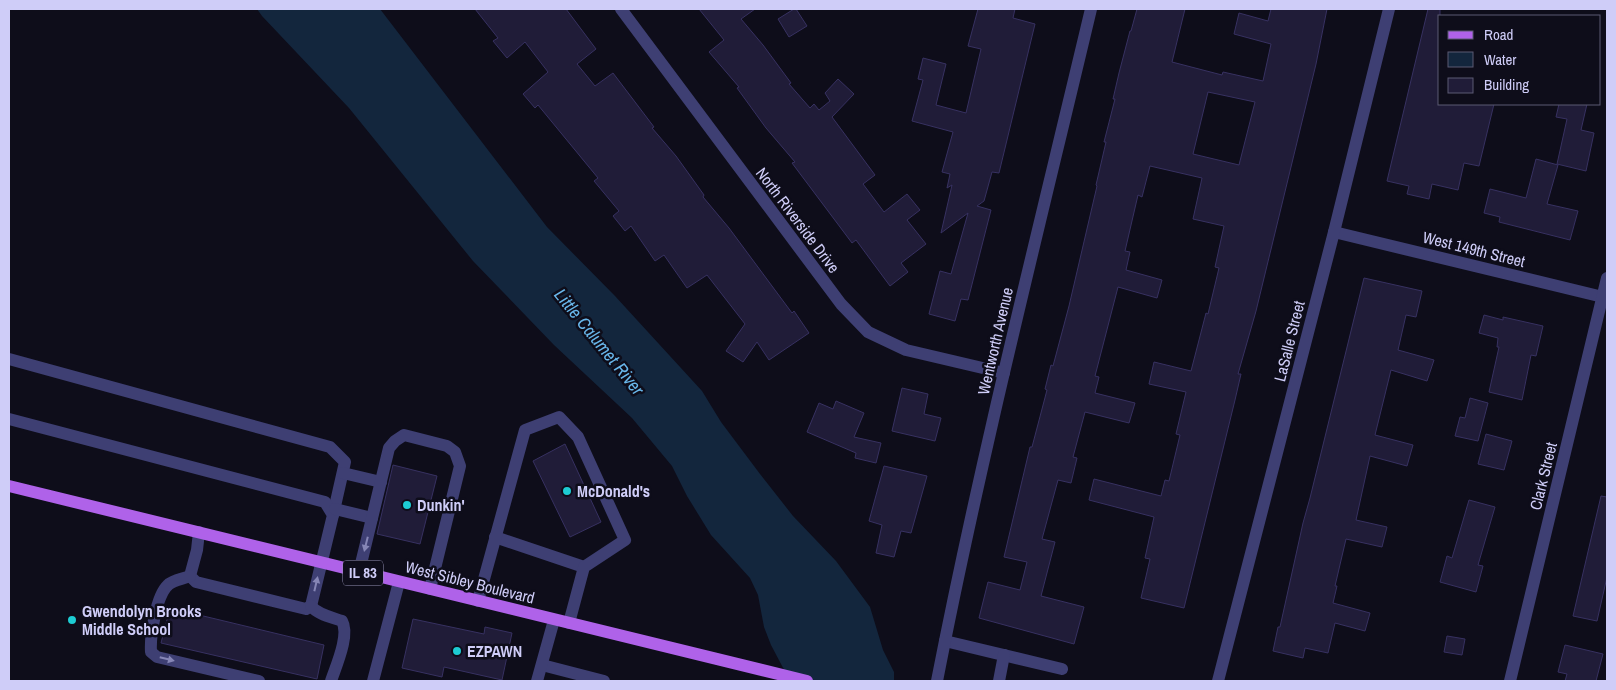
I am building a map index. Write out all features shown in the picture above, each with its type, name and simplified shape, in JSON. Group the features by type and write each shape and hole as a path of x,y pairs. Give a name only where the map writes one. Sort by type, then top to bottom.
{"main road":[{"name":"West Sibley Boulevard","path":"9,486 807,681"}],"street":[{"name":"North Riverside Drive","path":"621,9 841,304 868,332 906,350 1004,373"},
{"name":"Wentworth Avenue","path":"937,681 1004,373 1091,9"},
{"name":"LaSalle Street","path":"1218,681 1334,232 1389,9"},
{"name":"West 149th Street","path":"1334,232 1605,297"},
{"name":"Clark Street","path":"1510,681 1605,297 1607,278"},
{"path":"9,359 330,446 345,462 311,606 306,609 214,587 196,582 190,576"},
{"path":"478,601 525,430 559,417 578,437 625,540 584,567 569,623"},
{"path":"9,420 325,502 334,512 372,518"},
{"path":"359,572 389,448 404,435 448,446 455,452 460,466 430,589"},
{"path":"342,473 381,482"},
{"path":"190,576 197,550 199,532"},
{"path":"495,537 584,567"},
{"path":"190,576 170,584 162,592 150,640 151,652 157,657 259,681"},
{"path":"373,681 399,582"},
{"path":"311,606 313,609 342,621 344,625 341,652 331,681"},
{"path":"538,681 554,620"},
{"path":"945,640 1062,668"},
{"path":"999,681 1004,655"},
{"path":"542,666 604,681"}],"water":[{"name":"Little Calumet River","path":"257,9 380,9 547,227 615,296 702,391 721,422 793,516 836,561 870,607 883,650 894,672 894,681 790,681 771,645 764,627 758,595 750,578 711,535 687,496 672,466 632,418 554,345 473,261 349,108"}],"building":[{"path":"475,9 566,9 596,49 577,64 595,86 613,73 654,127 652,128 676,156 704,195 703,197 729,228 792,313 794,311 809,333 769,360 757,342 743,362 726,351 745,324 707,275 687,288 664,255 655,261 631,226 625,231 613,216 619,211 594,181 598,178 538,105 535,108 523,94 548,72 525,42 507,58 493,41 498,38"},
{"path":"699,9 755,9 741,19 763,45 791,83 789,84 810,108 814,104 819,110 830,101 825,93 838,79 854,94 832,117 875,175 863,184 884,212 907,194 920,210 907,220 926,244 901,263 908,272 890,286 856,240 852,243 792,163 795,162 766,128 737,88 739,87 709,52 724,40"},
{"path":"796,9 807,26 789,37 778,19"},
{"path":"978,9 1015,9 1013,18 1035,24 999,173 992,172 984,201 977,206 991,210 968,300 961,299 955,321 929,314 940,271 951,274 968,213 941,233 952,185 947,188 950,174 942,172 953,132 912,121 923,80 918,79 923,58 946,64 936,105 966,113 981,49 968,46"},
{"path":"1137,9 1185,9 1172,62 1222,75 1223,72 1263,81 1271,44 1234,34 1239,13 1268,21 1271,9 1327,9 1316,64 1256,311 1238,374 1241,374 1184,608 1141,598 1150,559 1145,558 1154,517 1089,500 1094,479 1161,496 1165,480 1169,481 1180,435 1176,434 1186,392 1149,384 1154,362 1191,371 1219,268 1215,267 1224,226 1193,219 1202,178 1150,166 1142,197 1138,195 1125,251 1130,252 1126,270 1162,280 1157,298 1118,287 1095,376 1099,377 1095,393 1135,403 1129,423 1085,412 1073,457 1077,458 1071,483 1058,480 1042,539 1055,542 1041,596 1084,607 1074,644 979,618 988,582 1020,590 1027,562 1004,557 1030,447 1032,447 1047,390 1045,389 1051,365 1053,366 1069,306 1097,186 1106,142 1104,142 1115,99 1113,99","holes":["1208,92 1255,102 1239,165 1193,154"]},
{"path":"1428,9 1440,9 1440,15 1438,15 1438,105 1494,105 1479,166 1464,163 1458,190 1432,184 1429,199 1407,194 1409,186 1387,181"},
{"path":"1559,105 1587,105 1581,130 1594,133 1586,171 1557,164 1567,119 1556,117"},
{"path":"1536,159 1558,165 1547,204 1578,211 1570,240 1499,222 1500,217 1484,213 1490,189 1526,198"},
{"path":"1364,278 1422,291 1416,317 1406,315 1398,350 1434,360 1427,381 1391,370 1375,435 1413,445 1407,466 1370,456 1356,520 1387,527 1382,547 1346,539 1333,603 1370,613 1365,631 1335,623 1328,653 1305,648 1303,658 1273,651"},
{"path":"1484,315 1503,320 1503,317 1543,326 1536,356 1531,355 1522,400 1489,392 1499,347 1497,347 1498,338 1479,333"},
{"path":"902,388 928,394 924,414 941,418 935,441 892,431"},
{"path":"1470,398 1488,403 1478,441 1455,436 1460,417 1465,418"},
{"path":"836,401 864,413 854,437 881,443 876,463 855,458 856,453 807,432 819,403 833,409"},
{"path":"1486,434 1512,441 1504,470 1478,464"},
{"name":"McDonald's","path":"565,444 601,522 570,537 533,461"},
{"name":"Dunkin'","path":"393,465 437,476 420,544 377,534"},
{"path":"884,466 927,476 911,533 901,531 894,557 876,553 882,525 869,521"},
{"path":"1601,496 1607,497 1607,577 1597,621 1573,616"},
{"path":"1469,500 1495,507 1478,565 1483,566 1476,592 1440,582 1447,556 1452,558"},
{"path":"170,608 324,645 317,679 161,643"},
{"name":"EZPAWN","path":"413,619 484,634 485,627 512,633 502,680 444,667 442,677 402,668"},
{"path":"1447,636 1465,639 1462,655 1444,652"},
{"path":"1565,645 1603,654 1596,681 1565,681 1567,674 1558,672"}],"place":[{"name":"McDonald's","path":"567,491"},
{"name":"Dunkin'","path":"407,505"},
{"name":"Gwendolyn Brooks Middle School","path":"72,620"},
{"name":"EZPAWN","path":"457,651"}]}
